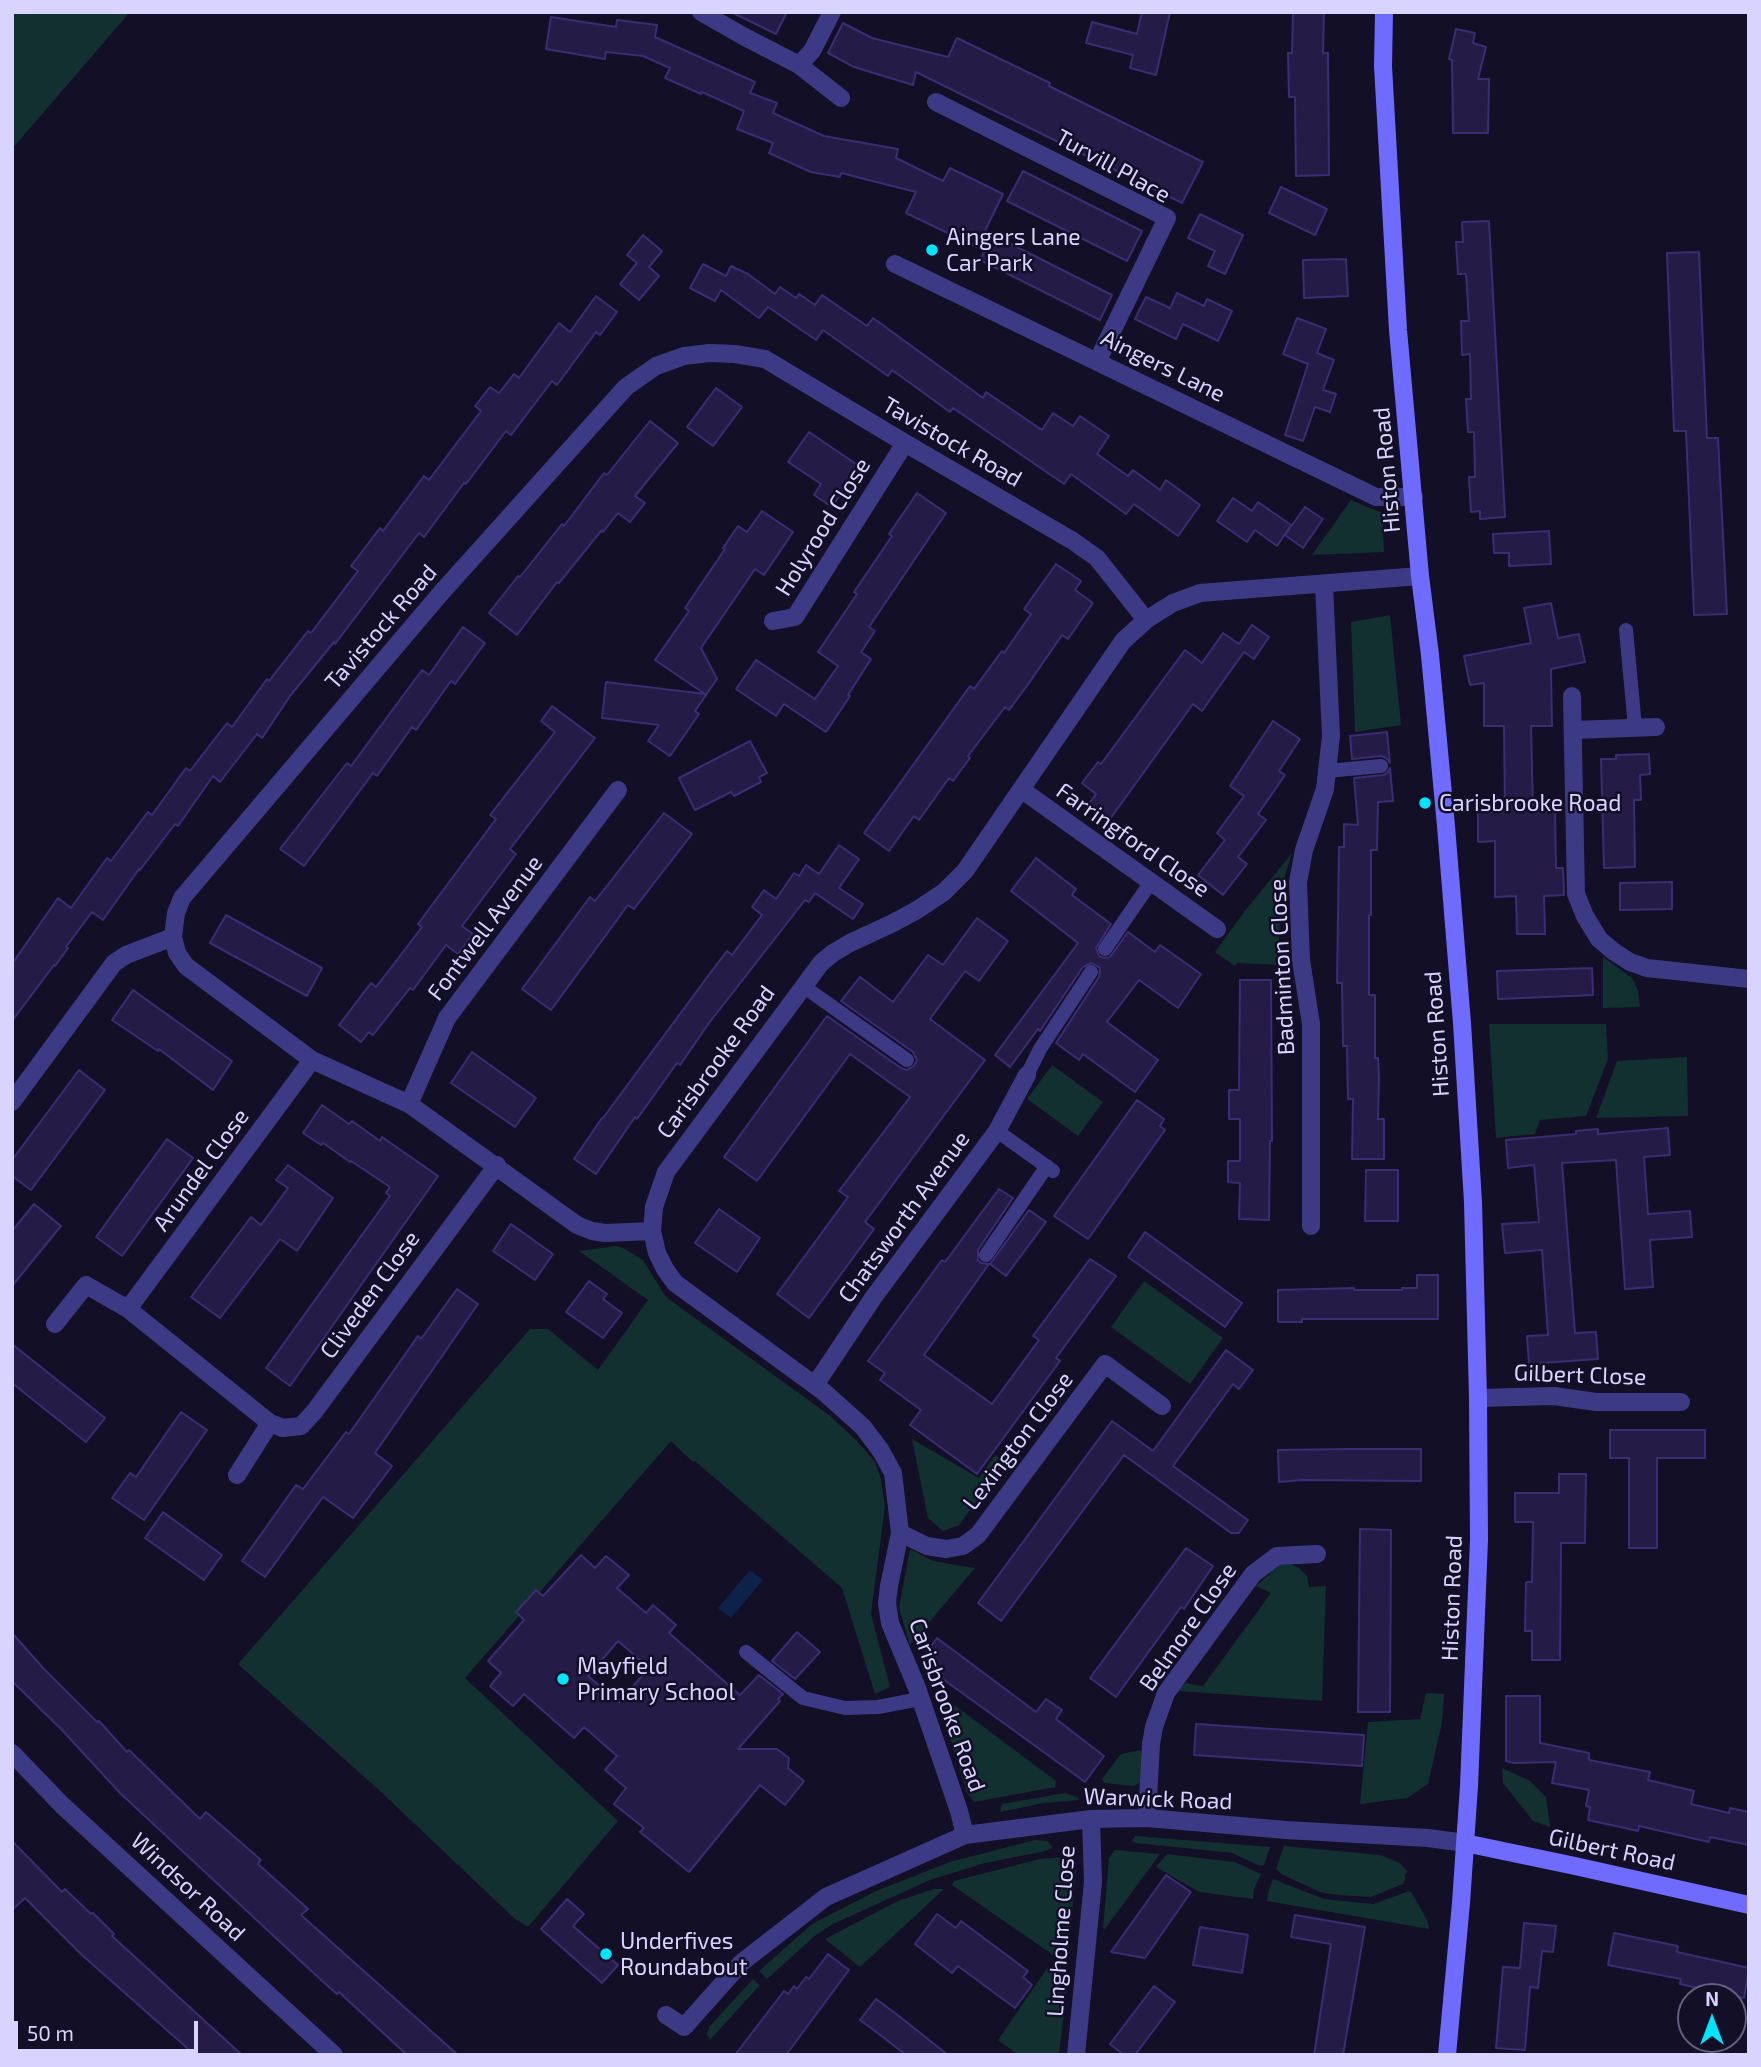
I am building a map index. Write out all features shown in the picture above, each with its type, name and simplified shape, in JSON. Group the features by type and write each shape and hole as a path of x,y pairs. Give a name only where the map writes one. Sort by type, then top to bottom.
{"main road":[{"name":"Histon Road","path":"1384,12 1383,66 1398,330 1446,826 1473,1202 1479,1540 1465,1843 1447,2055"},
{"name":"Gilbert Road","path":"1465,1843 1749,1905"}],"street":[{"path":"701,12 799,65 841,98"},
{"path":"799,65 812,51 832,12"},
{"name":"Turvill Place","path":"936,102 1167,218 1097,362"},
{"name":"Aingers Lane","path":"895,264 1376,497 1414,497"},
{"name":"Tavistock Road","path":"173,937 176,913 182,898 441,593 626,387 656,366 684,356 710,353 765,359 1073,541 1097,558 1146,620"},
{"name":"Holyrood Close","path":"773,621 795,617 905,443"},
{"name":"Carisbrooke Road","path":"965,1835 920,1699 890,1623 887,1603 900,1533 893,1473 863,1427 815,1385 675,1283 657,1253 652,1231 654,1207 666,1172 821,963 833,953 893,923 944,892 965,871 1123,641 1146,620 1173,603 1200,593 1420,576"},
{"name":"Badminton Close","path":"1311,1226 1311,1024 1301,960 1298,882 1304,850 1325,789 1331,736 1324,585"},
{"path":"1572,696 1576,894 1599,939 1630,962 1647,968 1749,979"},
{"path":"1574,730 1656,727"},
{"name":"Fontwell Avenue","path":"408,1104 447,1018 618,790"},
{"name":"Farringford Close","path":"1021,790 1217,929"},
{"path":"12,1102 114,963 126,955 173,937 177,953 186,966 312,1060 408,1104 578,1225 606,1233 652,1231"},
{"name":"Arundel Close","path":"128,1309 312,1060"},
{"name":"Chatsworth Avenue","path":"815,1385 873,1298 997,1131 1027,1075"},
{"name":"Cliveden Close","path":"270,1423 284,1427 301,1426 314,1412 496,1165"},
{"path":"54,1325 86,1285 128,1309 270,1423 237,1475"},
{"name":"Lexington Close","path":"900,1533 927,1546 946,1549 963,1546 978,1535 1105,1364 1163,1406"},
{"name":"Gilbert Close","path":"1478,1398 1554,1396 1596,1402 1681,1402"},
{"name":"Belmore Close","path":"1147,1818 1151,1744 1166,1693 1253,1574 1277,1556 1317,1554"},
{"name":"Windsor Road","path":"12,1753 62,1805 334,2055"},
{"name":"Warwick Road","path":"666,2015 684,2027 741,1963 826,1897 965,1835 1091,1819 1147,1818 1465,1843"},
{"name":"Lingholme Close","path":"1080,2052 1093,1882 1091,1819"}],"lane":[{"path":"1626,630 1635,727"},
{"path":"1327,771 1381,766"},
{"path":"1105,949 1151,882"},
{"path":"1027,1075 1040,1049 1091,972"},
{"path":"803,986 907,1060"},
{"path":"986,1255 1050,1168 997,1131"},
{"path":"746,1652 803,1698 845,1708 878,1707 920,1699"}],"green space":[{"path":"12,12 130,12 12,149"},
{"path":"1351,500 1382,513 1384,552 1312,555"},
{"path":"1390,615 1401,725 1355,732 1351,622"},
{"path":"1292,853 1281,889 1278,965 1237,963 1235,966 1215,952"},
{"path":"1603,957 1632,978 1638,990 1640,1007 1603,1008"},
{"path":"1489,1024 1606,1024 1608,1059 1586,1116 1540,1120 1535,1134 1496,1138"},
{"path":"1687,1057 1688,1116 1596,1118 1617,1061"},
{"path":"1052,1065 1103,1102 1078,1136 1027,1099"},
{"path":"617,1246 643,1260 666,1297 829,1415 875,1462 885,1506 871,1614 890,1687 875,1694 842,1588 671,1441 465,1678 618,1821 528,1927 515,1919 380,1791 238,1664 530,1329 548,1329 598,1370 648,1300 579,1251"},
{"path":"1144,1281 1223,1338 1190,1384 1111,1327"},
{"path":"912,1439 979,1478 995,1455 1006,1461 959,1525 943,1531 928,1518"},
{"path":"910,1549 933,1561 975,1568 910,1645 899,1608"},
{"path":"1290,1564 1307,1576 1309,1587 1326,1586 1322,1701 1178,1691 1185,1683 1203,1686 1271,1593 1256,1586 1280,1565"},
{"path":"1426,1693 1444,1694 1442,1723 1428,1784 1407,1798 1360,1804 1368,1722 1420,1719"},
{"path":"941,1695 1056,1781 1055,1787 974,1802 967,1793 940,1706"},
{"path":"1140,1750 1146,1766 1143,1781 1134,1786 1104,1783 1102,1779 1121,1754"},
{"path":"1502,1768 1530,1781 1546,1797 1550,1827 1533,1821 1503,1783"},
{"path":"1065,1793 1079,1800 1044,1803 1000,1812 1002,1804"},
{"path":"1135,1836 1270,1847 1264,1865 1258,1865 1232,1853 1136,1843 1132,1841"},
{"path":"1035,1840 1048,1841 1053,1848 985,1863 930,1880 833,1924 816,1935 767,1979 759,1971 812,1924 876,1891 950,1862"},
{"path":"1284,1846 1380,1855 1400,1863 1408,1872 1403,1884 1371,1897 1320,1892 1276,1869"},
{"path":"1115,1850 1160,1854 1105,1929 1109,1858"},
{"path":"1167,1854 1235,1862 1261,1874 1253,1899 1199,1892 1156,1867"},
{"path":"1065,1857 1076,1869 1069,1948 1053,1955 952,1885 954,1881 1040,1859"},
{"path":"1273,1879 1324,1899 1373,1904 1409,1891 1428,1922 1429,1929 1267,1901"},
{"path":"934,1889 944,1889 860,1967 825,1939 898,1901"},
{"path":"1048,1967 1067,1986 1059,2055 1018,2055 998,2040"},
{"path":"753,1979 760,1985 710,2040 707,2035 709,2027"}],"water":[{"path":"750,1570 763,1580 731,1618 718,1608"}],"building":[{"path":"731,12 787,12 776,34"},
{"path":"1142,12 1170,12 1156,75 1130,68 1133,55 1086,43 1092,22 1137,34"},
{"path":"1293,12 1324,12 1323,53 1328,53 1329,175 1296,176 1295,97 1289,97 1288,53 1292,53"},
{"path":"551,17 616,27 617,20 657,25 655,37 755,82 750,93 777,103 773,113 824,136 898,149 896,158 943,181 950,168 1003,194 977,247 906,213 916,192 841,173 840,177 811,172 769,153 773,143 737,129 744,111 665,78 670,68 643,56 606,52 605,59 546,49"},
{"path":"843,23 872,38 948,57 957,38 1203,162 1182,203 916,72 913,85 854,67 828,53"},
{"path":"1456,29 1475,33 1473,43 1486,47 1478,79 1489,79 1488,133 1453,133 1452,60 1449,59"},
{"path":"1023,171 1142,231 1127,261 1007,201"},
{"path":"1281,187 1327,209 1315,235 1269,213"},
{"path":"1200,214 1243,235 1225,274 1208,266 1215,251 1188,238"},
{"path":"1489,221 1505,517 1480,519 1480,511 1471,512 1469,477 1475,477 1474,432 1468,432 1466,399 1471,399 1470,354 1462,355 1461,321 1469,321 1466,274 1458,274 1456,242 1463,242 1462,222"},
{"path":"643,235 662,251 649,267 659,276 639,300 620,284 637,263 627,255"},
{"path":"993,235 1112,295 1100,320 980,260"},
{"path":"1699,252 1707,438 1718,438 1727,614 1694,615 1686,431 1674,431 1667,253"},
{"path":"1346,259 1348,296 1304,298 1303,260"},
{"path":"703,264 726,276 731,266 748,274 775,294 780,287 796,298 799,294 815,305 822,295 867,326 873,318 983,398 986,392 1042,430 1053,413 1073,426 1080,416 1109,436 1097,454 1128,476 1133,470 1160,490 1166,480 1200,505 1178,536 1134,504 1126,514 1071,474 1064,484 953,408 950,412 892,370 888,376 823,330 816,340 768,307 759,318 721,290 715,301 690,288"},
{"path":"1177,293 1204,306 1207,299 1232,311 1218,341 1183,324 1176,339 1135,319 1146,297 1170,308"},
{"path":"596,296 617,312 600,335 596,332 557,385 552,381 511,435 506,431 424,537 419,533 335,644 334,642 290,696 262,738 257,734 220,782 213,776 178,826 175,824 139,869 103,920 92,912 55,966 12,1021 12,964 58,898 71,908 107,858 111,861 148,812 152,815 186,768 190,771 227,723 232,727 267,679 269,681 308,631 311,633 358,571 351,566 380,528 383,531 424,476 429,480 481,411 475,406 490,387 499,393 514,374 519,378 559,323 570,332"},
{"path":"1297,318 1326,329 1317,353 1334,360 1323,390 1336,394 1330,412 1315,407 1303,441 1285,435 1308,364 1283,354"},
{"path":"716,388 742,407 713,446 687,427"},
{"path":"650,421 678,443 635,496 645,503 630,522 618,513 559,583 557,582 517,635 489,613"},
{"path":"809,432 859,466 832,507 814,495 821,484 788,462"},
{"path":"917,493 946,513 869,627 875,631 861,652 871,659 826,732 784,704 776,716 736,689 756,660 815,699 838,666 818,652 857,594 854,592"},
{"path":"1233,498 1252,511 1258,502 1291,525 1277,546 1255,530 1247,542 1217,521"},
{"path":"1305,507 1323,519 1303,548 1285,535"},
{"path":"762,511 793,532 764,575 755,569 701,648 717,679 695,711 699,714 670,756 648,741 659,725 602,718 606,682 705,694 655,660 689,611 685,608 738,526 747,532"},
{"path":"1549,531 1551,564 1509,566 1509,553 1494,553 1493,534"},
{"path":"1056,564 1081,581 1075,590 1093,603 1068,639 1062,635 1009,710 1005,707 968,756 970,758 953,781 949,778 919,820 914,816 889,851 864,833 970,686 974,689 1002,651 1004,653 1031,614 1024,609"},
{"path":"1551,603 1558,638 1579,634 1585,662 1551,669 1552,726 1531,726 1533,812 1555,812 1556,868 1563,868 1564,895 1544,896 1545,934 1517,934 1516,896 1495,897 1495,841 1478,842 1478,812 1505,812 1504,726 1484,726 1484,683 1470,685 1464,656 1531,643 1524,608"},
{"path":"1252,625 1269,637 1254,659 1244,652 1202,711 1193,704 1110,819 1089,804 1096,794 1082,783 1098,762 1101,764 1185,650 1202,663 1223,633 1239,644"},
{"path":"463,627 485,643 455,684 451,681 416,730 412,727 377,776 373,773 304,866 280,849 347,763 351,766 422,670 429,675"},
{"path":"552,706 595,738 510,849 516,854 462,926 473,934 458,954 446,945 413,990 410,988 373,1035 369,1032 361,1042 339,1025 371,983 376,987 422,927 418,924 496,819 490,815 555,732 541,721"},
{"path":"1273,721 1300,739 1279,771 1285,775 1258,814 1266,820 1238,857 1247,864 1223,895 1198,875 1225,840 1217,833 1244,796 1230,786"},
{"path":"1387,732 1390,763 1381,756 1352,759 1350,736"},
{"path":"750,741 767,773 759,777 761,782 734,796 731,792 695,810 679,778"},
{"path":"1649,754 1650,774 1640,775 1641,800 1634,800 1635,867 1604,868 1601,759 1616,759 1616,755"},
{"path":"1390,768 1393,801 1378,802 1377,850 1371,850 1369,915 1369,995 1375,995 1378,1119 1384,1119 1384,1159 1352,1159 1353,1099 1348,1099 1347,1046 1343,1046 1342,983 1337,983 1339,847 1344,847 1344,824 1358,825 1354,778 1383,775"},
{"path":"664,813 692,834 634,909 628,905 551,1010 522,989 590,897 595,901"},
{"path":"839,845 859,859 839,888 863,904 853,919 815,893 809,902 805,900 709,1023 680,1065 677,1063 637,1119 635,1117 596,1174 574,1159 727,951 732,955 762,915 752,907 764,890 776,899 794,873 799,876 806,865 819,874"},
{"path":"1036,858 1076,889 1072,895 1111,924 1096,948 1099,956 1110,957 1128,932 1155,952 1160,945 1201,974 1178,1008 1139,980 1107,1022 1158,1060 1135,1092 1083,1054 1079,1060 1056,1043 1099,977 1100,968 1092,963 1083,967 1040,1031 1038,1029 1010,1067 995,1055 1078,943 1011,891"},
{"path":"1672,882 1672,909 1620,910 1620,883"},
{"path":"226,915 322,968 307,996 210,943"},
{"path":"977,918 1008,941 979,981 965,971 930,1019 985,1060 865,1222 874,1229 809,1318 777,1294 848,1197 839,1191 910,1097 850,1054 757,1181 724,1157 827,1016 901,1068 907,1070 914,1066 917,1060 913,1052 841,1001 860,977 893,1002 928,955 943,965"},
{"path":"1592,968 1593,995 1498,999 1497,971"},
{"path":"1240,980 1271,980 1272,1141 1269,1220 1239,1219 1240,1183 1228,1182 1228,1161 1240,1161 1240,1119 1229,1119 1229,1090 1239,1090"},
{"path":"133,990 232,1061 213,1090 159,1049 158,1051 112,1020"},
{"path":"472,1052 536,1098 515,1127 451,1083"},
{"path":"79,1070 105,1090 31,1190 12,1176 12,1160"},
{"path":"1137,1100 1164,1119 1160,1126 1165,1130 1088,1239 1054,1216"},
{"path":"322,1105 349,1124 352,1121 380,1141 382,1137 438,1176 290,1386 266,1368 390,1196 386,1193 390,1187 303,1133"},
{"path":"1668,1128 1670,1155 1644,1157 1648,1214 1690,1211 1692,1237 1650,1240 1653,1287 1625,1289 1616,1160 1562,1163 1575,1333 1596,1332 1598,1359 1529,1364 1527,1336 1548,1335 1542,1250 1505,1253 1502,1224 1539,1222 1534,1165 1508,1168 1506,1140 1576,1134 1576,1131 1598,1129 1598,1134"},
{"path":"167,1139 193,1158 122,1256 96,1237"},
{"path":"288,1165 333,1198 297,1251 280,1239 220,1318 191,1297 251,1217 261,1225 288,1188 276,1180"},
{"path":"1366,1170 1398,1170 1398,1221 1365,1221"},
{"path":"999,1189 1013,1198 978,1250 978,1260 989,1264 924,1355 992,1404 1039,1340 1033,1336 1090,1259 1116,1276 1056,1358 1060,1361 977,1474 910,1425 921,1410 880,1380 885,1373 868,1361 942,1260 945,1262"},
{"path":"34,1204 61,1226 12,1286 12,1231"},
{"path":"719,1209 760,1238 737,1272 695,1243"},
{"path":"1029,1210 1046,1222 1006,1276 990,1264"},
{"path":"511,1224 553,1254 535,1280 493,1251"},
{"path":"1145,1232 1242,1303 1225,1327 1128,1257"},
{"path":"1417,1275 1438,1275 1438,1319 1302,1319 1302,1322 1278,1322 1278,1290 1402,1290 1417,1288"},
{"path":"589,1281 607,1294 603,1299 622,1313 603,1338 566,1312"},
{"path":"457,1289 478,1304 375,1453 392,1466 353,1518 323,1497 265,1577 242,1561 296,1485 303,1489 346,1432 349,1434 418,1336 421,1339"},
{"path":"12,1344 105,1418 86,1442 12,1383"},
{"path":"1226,1350 1253,1370 1239,1389 1233,1384 1173,1466 1248,1520 1239,1533 1231,1533 1124,1455 1001,1621 978,1603 1112,1421 1153,1451"},
{"path":"181,1412 207,1430 144,1520 112,1498 130,1473 136,1477"},
{"path":"1610,1430 1705,1430 1705,1458 1657,1458 1657,1548 1629,1548 1629,1458 1610,1458"},
{"path":"1421,1449 1421,1481 1279,1482 1278,1450"},
{"path":"1559,1474 1586,1474 1585,1543 1561,1543 1560,1660 1532,1660 1532,1631 1525,1631 1526,1582 1532,1582 1533,1522 1515,1522 1515,1493 1559,1493"},
{"path":"163,1512 222,1555 204,1580 145,1538"},
{"path":"1360,1529 1391,1530 1390,1712 1358,1712"},
{"path":"1186,1548 1213,1566 1184,1609 1181,1607 1116,1697 1090,1678"},
{"path":"581,1555 595,1568 606,1556 629,1575 617,1588 646,1613 653,1605 676,1625 669,1633 740,1695 759,1675 783,1694 778,1699 780,1701 738,1749 777,1749 789,1758 788,1768 804,1781 785,1805 760,1785 689,1872 640,1832 644,1828 614,1804 626,1788 605,1770 617,1756 584,1727 574,1738 524,1694 513,1706 490,1686 501,1673 488,1661 524,1620 516,1612 536,1590 543,1596","holes":["618,1641 649,1668 619,1702 588,1676"]},
{"path":"797,1632 820,1652 795,1679 772,1661"},
{"path":"12,1633 127,1752 129,1750 200,1819 206,1812 261,1860 258,1864 308,1909 301,1915 458,2055 407,2055 339,1992 337,1994 320,1979 120,1793 12,1681"},
{"path":"937,1638 1036,1712 1046,1699 1062,1710 1056,1719 1104,1756 1085,1782 936,1674 940,1669 923,1657"},
{"path":"1506,1696 1540,1696 1540,1743 1589,1753 1589,1760 1650,1772 1648,1780 1694,1791 1691,1804 1729,1813 1730,1808 1749,1812 1749,1845 1710,1837 1709,1842 1639,1826 1638,1831 1588,1820 1590,1807 1586,1806 1589,1790 1552,1783 1556,1762 1506,1761"},
{"path":"1196,1724 1364,1735 1362,1766 1194,1755"},
{"path":"12,1841 62,1892 65,1889 93,1913 114,1934 112,1936 242,2055 195,2055 82,1955 25,1898 12,1910"},
{"path":"1166,1875 1191,1892 1145,1958 1111,1952"},
{"path":"567,1899 584,1914 573,1926 618,1965 602,1983 541,1929"},
{"path":"937,1914 956,1928 961,1921 1028,1971 1023,1977 1032,1985 1015,2008 958,1966 952,1973 915,1944"},
{"path":"1295,1915 1365,1927 1343,2055 1314,2055 1331,1944 1291,1937"},
{"path":"1524,1923 1556,1926 1553,1952 1542,1951 1538,1988 1530,1987 1525,2050 1496,2048 1503,1967 1520,1968"},
{"path":"1200,1927 1248,1935 1242,1973 1193,1965"},
{"path":"1614,1933 1678,1946 1677,1952 1749,1968 1746,1983 1680,1983 1681,1979 1608,1965"},
{"path":"828,1954 849,1970 786,2055 735,2055 784,1991 788,1994 794,1986 797,1989 806,1977 809,1979"},
{"path":"1154,1986 1175,2002 1135,2055 1124,2055 1110,2044"},
{"path":"876,1999 948,2055 906,2055 860,2020"}],"place":[{"name":"Aingers Lane Car Park","path":"932,250"},
{"name":"Carisbrooke Road","path":"1425,803"},
{"name":"Mayfield Primary School","path":"563,1679"},
{"name":"Underfives Roundabout","path":"606,1954"}]}
